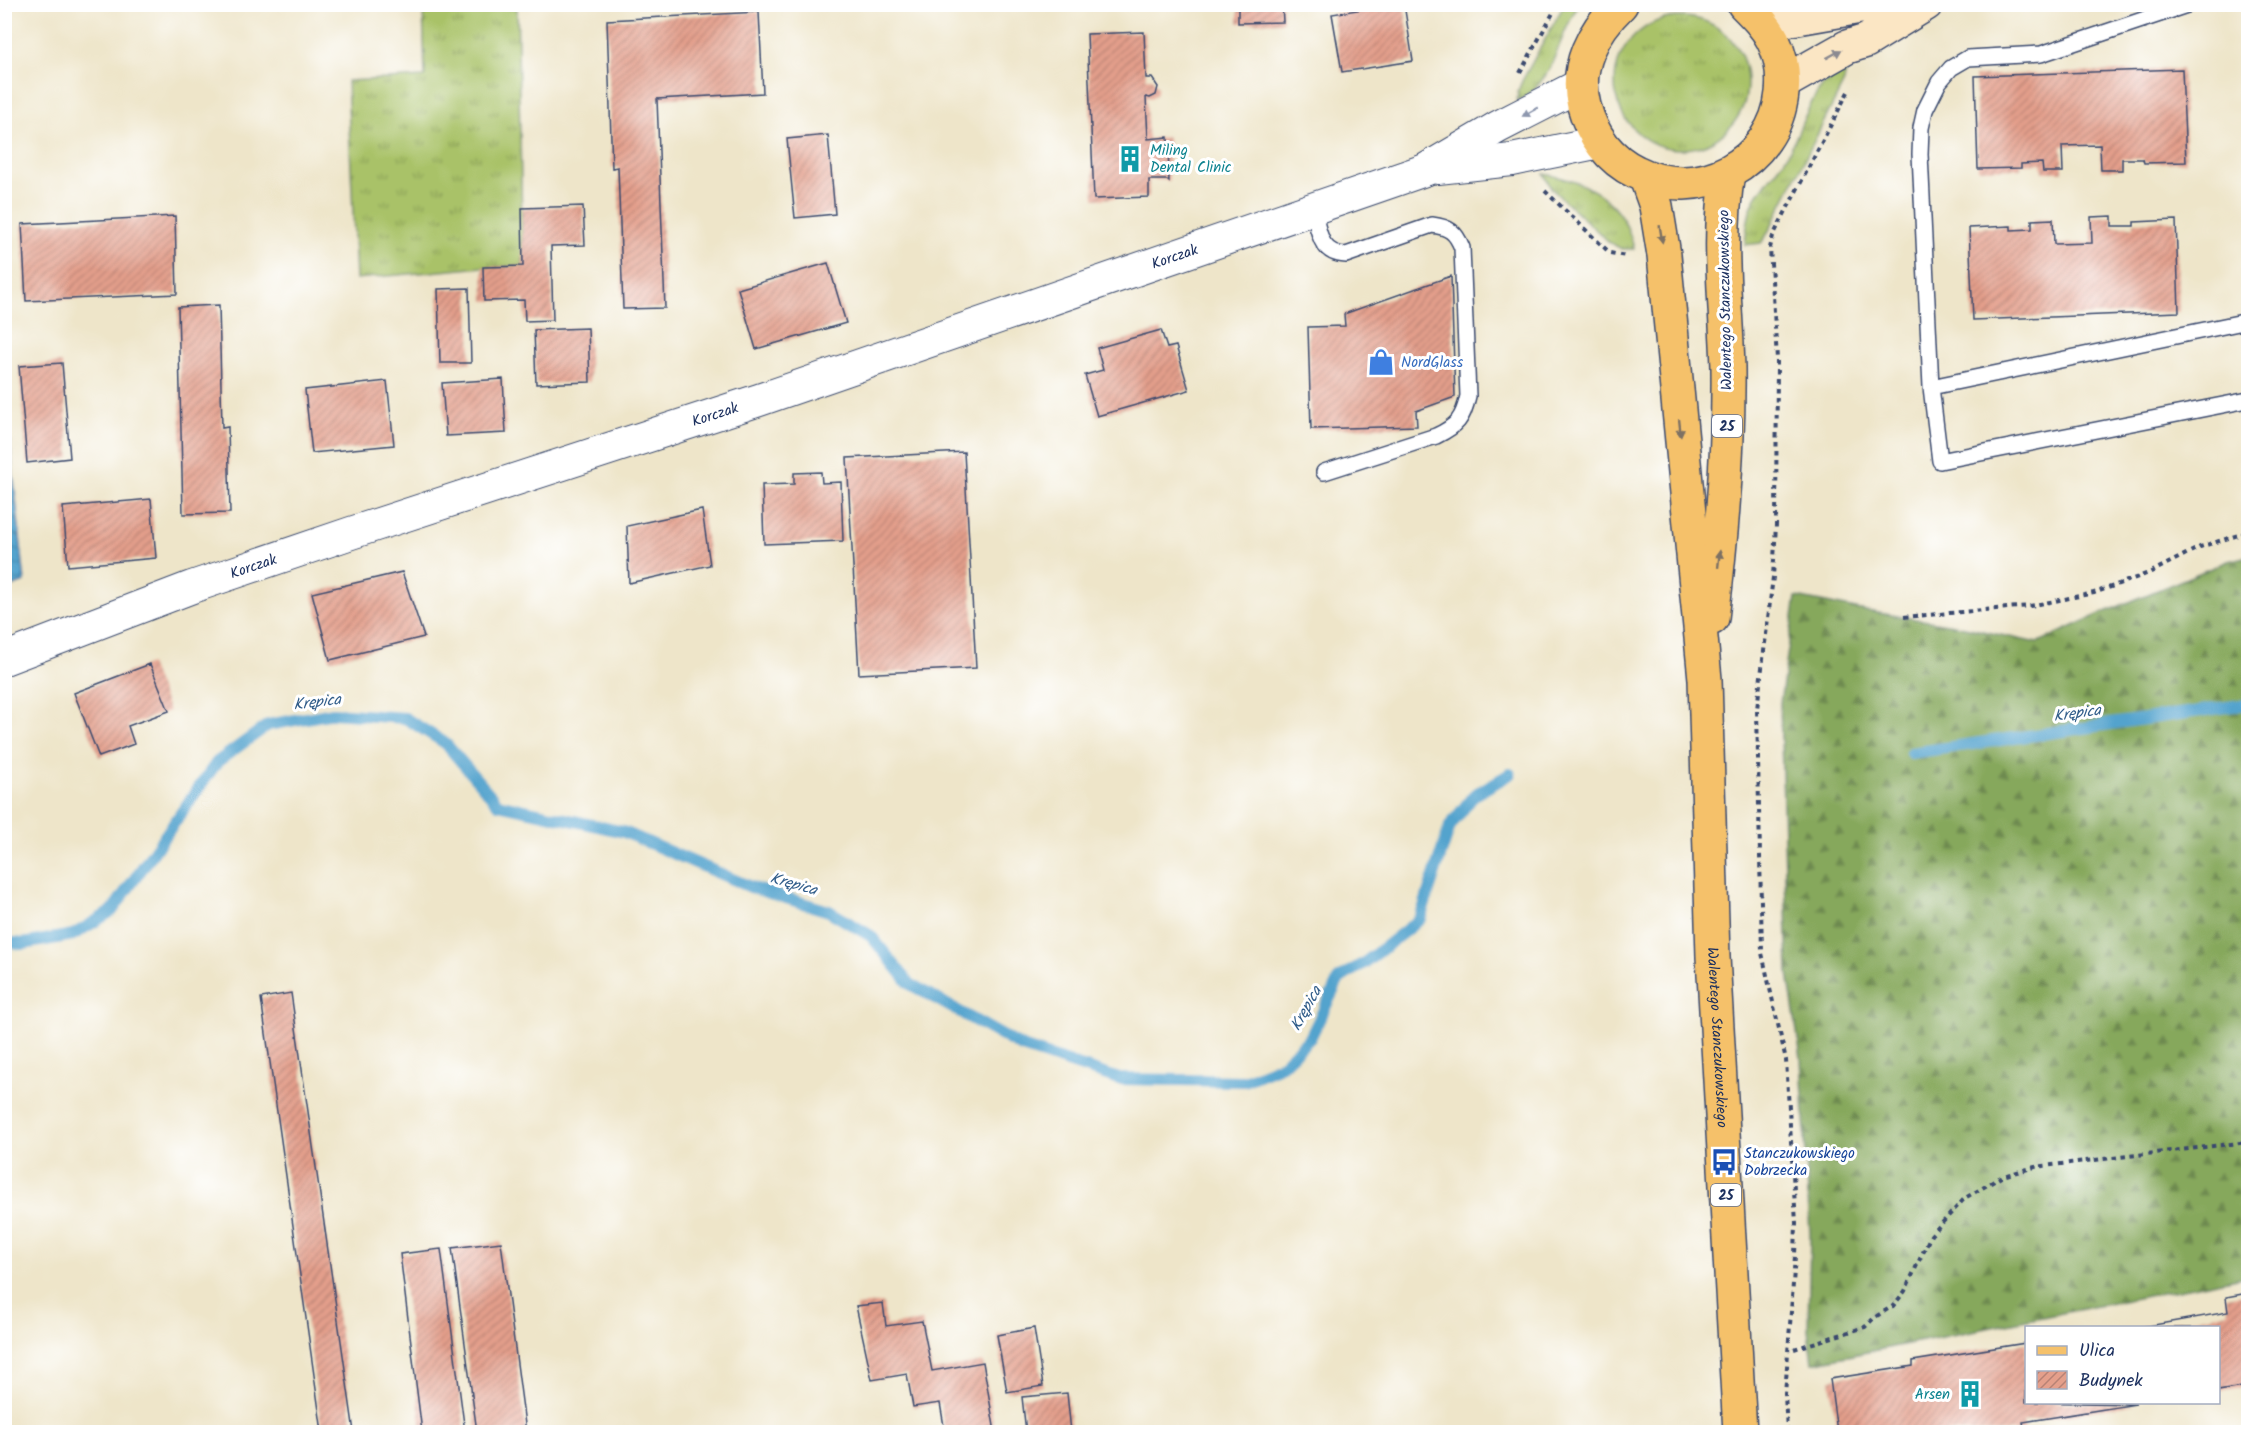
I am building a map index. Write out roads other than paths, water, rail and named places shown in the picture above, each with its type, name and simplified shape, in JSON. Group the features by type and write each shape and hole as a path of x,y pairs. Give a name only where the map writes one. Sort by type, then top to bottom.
{"main road":[{"path":"1620,4 1605,19 1592,39 1584,60 1582,84 1584,104 1590,124 1600,142 1621,163 1647,178 1674,184 1701,182 1728,173 1747,161 1762,145 1774,126 1781,104 1783,82 1777,51 1754,14"},
{"name":"Walentego Stanczukowskiego","path":"1705,679 1719,561 1726,459 1728,370 1721,237 1722,208 1728,173"},
{"name":"Walentego Stanczukowskiego","path":"1647,178 1656,206 1664,255 1705,679 1713,957 1740,1432"}],"street":[{"path":"1754,14 1878,4"},
{"path":"1783,82 1847,47 1866,41 1926,4"},
{"name":"Korczak","path":"4,659 213,580 759,400 1425,170 1498,127 1582,84"},
{"name":"Korczak","path":"1425,170 1512,160 1600,142"}],"lane":[{"path":"2190,4 2041,54 1968,58 1951,68 1939,82 1925,110 1921,128 1931,387 1940,460 2248,400"},
{"path":"1313,209 1322,241 1326,249 1336,255 1346,255 1432,225 1446,226 1457,235 1462,248 1468,396 1464,414 1452,428 1436,436 1324,472"},
{"path":"1931,387 2248,321"}],"water":[{"path":"4,390 25,582 5,589 4,589"}],"waterway":[{"name":"Krępica","path":"1911,753 2248,704"},
{"name":"Krępica","path":"4,942 23,944 73,935 112,911 217,762 268,725 333,713 405,718 445,743 498,804 624,832 753,888 829,911 871,936 910,984 1022,1047 1119,1079 1244,1081 1282,1065 1310,1038 1339,979 1367,961 1420,919 1450,826 1474,795 1510,774"}],"place":[{"name":"Miling Dental Clinic","path":"1130,159"},
{"name":"NordGlass","path":"1381,362"},
{"name":"Stanczukowskiego Dobrzecka","path":"1724,1162"},
{"name":"Arsen","path":"1970,1394"}]}
